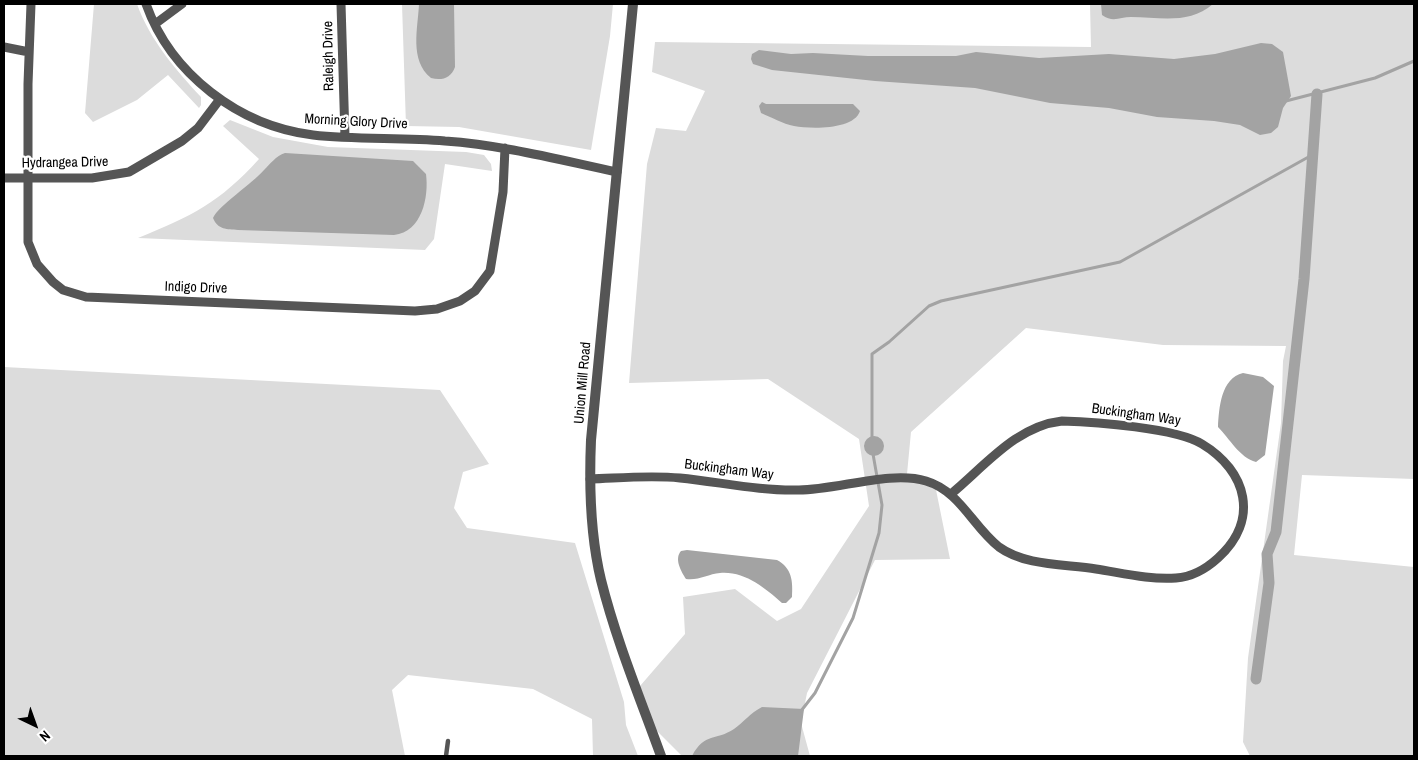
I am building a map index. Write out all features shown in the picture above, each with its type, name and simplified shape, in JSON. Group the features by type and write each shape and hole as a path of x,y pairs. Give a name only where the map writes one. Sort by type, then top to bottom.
{"street":[{"name":"Indigo Drive","path":"31,4 26,231 31,253 41,269 53,282 74,294 99,298 426,311 460,301 475,291 490,271 503,192 505,148"},
{"name":"Morning Glory Drive","path":"146,4 154,24 176,58 196,80 220,99 243,113 283,129 312,135 446,141 505,148 617,172"},
{"path":"154,24 182,4"},
{"name":"Raleigh Drive","path":"341,4 345,137"},
{"name":"Union Mill Road","path":"632,4 591,440 590,479 593,532 601,578 610,613 661,756"},
{"path":"4,47 29,52"},
{"name":"Hydrangea Drive","path":"4,178 92,178 130,172 182,141 198,128 220,99"},
{"name":"Buckingham Way","path":"590,479 656,476 797,490 909,478 937,485 951,494 988,536 1007,552 1030,560 1165,578 1191,575 1203,569 1224,552 1239,530 1244,505 1243,493 1232,469 1224,460 1191,438 1153,430 1062,420 1050,422 1026,431 951,494"}],"lane":[{"path":"446,756 448,741"}],"shaded area":[{"path":"94,4 137,4 156,42 201,97 199,108 168,75 137,100 93,122 85,113"},
{"path":"402,4 613,4 610,36 591,150 459,127 406,126"},
{"path":"419,4 454,4 455,67 446,78 431,78 424,71 420,62 416,43"},
{"path":"1090,4 1414,4 1414,479 1302,475 1294,555 1414,567 1414,756 1250,756 1243,742 1248,658 1281,423 1283,361 1286,346 1163,345 1026,328 911,432 907,474 934,480 950,559 875,560 807,693 801,723 810,756 682,756 654,728 640,686 685,634 683,597 735,589 777,621 801,609 869,506 859,439 768,379 629,383 647,164 656,128 686,131 705,91 652,72 655,42 1091,47"},
{"path":"1101,4 1213,4 1204,11 1184,17 1110,19 1102,15"},
{"path":"1261,43 1272,44 1283,52 1291,96 1283,108 1278,127 1271,133 1260,135 1240,125 1157,117 1109,108 1050,103 975,88 875,81 772,70 753,64 751,59 752,54 759,50 791,54 813,53 868,56 956,56 976,52 1039,58 1109,54 1174,59 1215,54"},
{"path":"762,102 766,104 853,104 860,111 850,122 841,125 821,128 801,127 786,124 761,113 759,106"},
{"path":"230,120 273,137 328,147 466,152 484,155 491,164 492,171 445,164 434,239 425,250 138,238 174,223 204,207 231,187 259,159 223,126"},
{"path":"285,153 413,161 426,174 425,203 422,212 411,227 404,232 394,235 238,230 223,228 217,225 213,218 216,213 276,158"},
{"path":"4,367 440,390 489,464 463,472 454,508 467,528 575,543 624,702 626,725 638,756 593,756 592,719 533,689 408,675 392,690 405,756 4,756"},
{"path":"1243,373 1263,377 1274,386 1265,455 1256,462 1240,452 1218,427 1219,411 1226,387 1236,376"},
{"path":"874,436 881,439 884,446 881,453 874,456 867,453 864,446 867,439"},
{"path":"687,550 777,560 789,571 792,597 786,603 782,603 754,582 729,573 686,579 680,569 678,558 681,551"},
{"path":"762,707 804,709 798,756 692,756 697,748 706,740 728,733"}],"waterway":[{"path":"1282,102 1375,78 1414,61"},
{"path":"1256,679 1269,583 1267,554 1276,532 1304,279 1317,94"},
{"path":"872,440 872,354 889,342 929,306 941,301 1120,262 1312,155"},
{"path":"801,711 815,693 853,618 879,533 882,505 873,454"}]}
